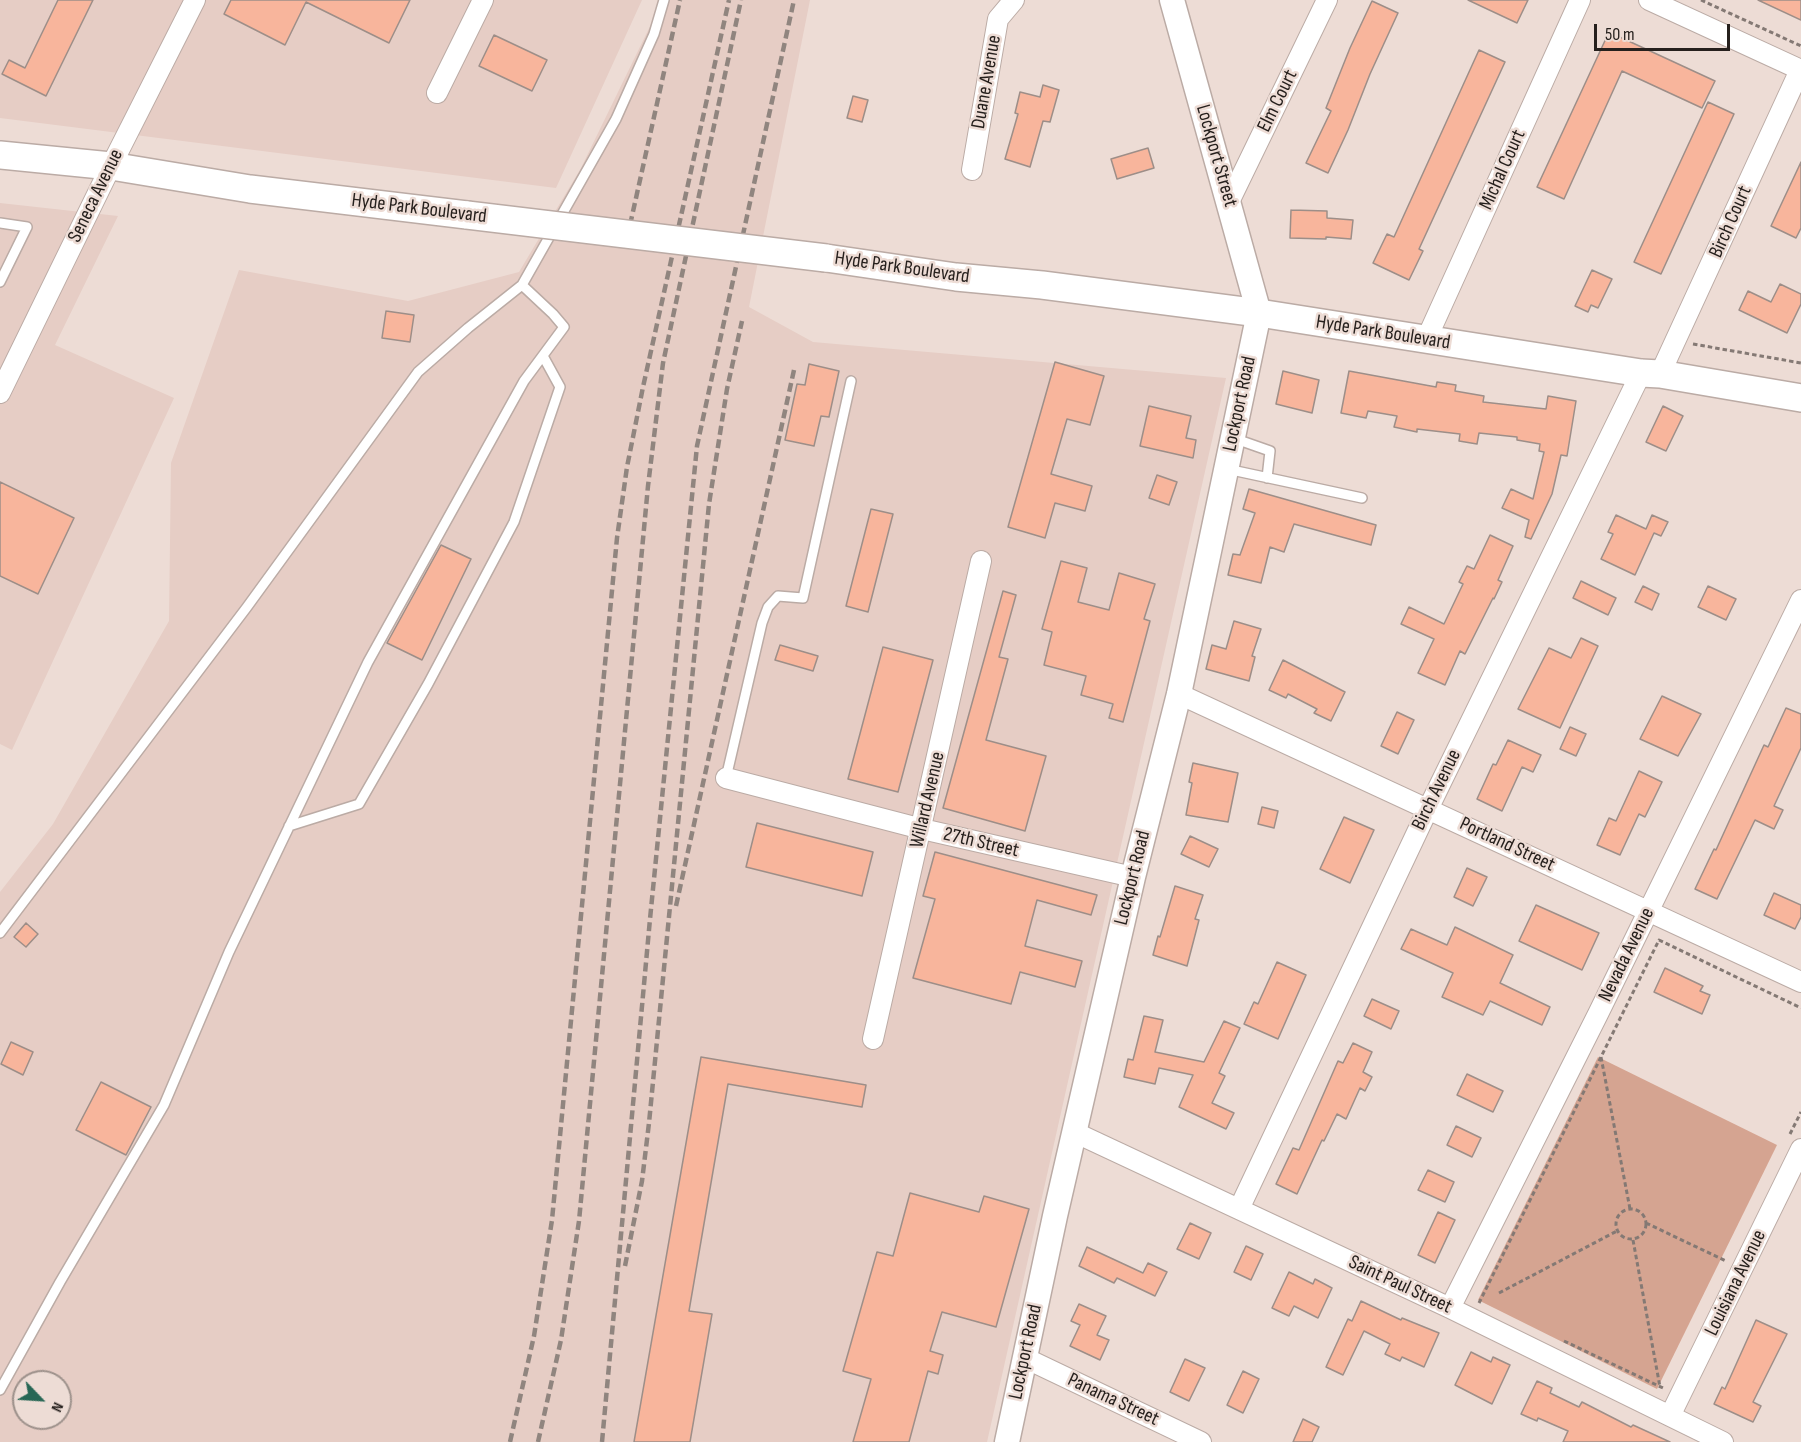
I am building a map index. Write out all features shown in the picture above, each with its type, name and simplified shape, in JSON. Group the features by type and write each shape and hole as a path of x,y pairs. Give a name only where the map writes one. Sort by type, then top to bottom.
{"main road":[{"name":"Hyde Park Boulevard","path":"0,155 111,166 250,189 1259,313 1801,398"}],"street":[{"name":"Seneca Avenue","path":"0,393 195,0"},
{"path":"437,93 483,0"},
{"name":"Duane Avenue","path":"972,170 998,19 1014,0"},
{"name":"Lockport Street","path":"1172,0 1259,313"},
{"name":"Elm Court","path":"1230,202 1327,0"},
{"name":"Michal Court","path":"1426,340 1580,0"},
{"path":"1649,0 1801,70"},
{"name":"Birch Court","path":"1651,374 1677,342 1801,70"},
{"name":"Lockport Road","path":"1007,1442 1074,1132 1133,877 1179,694 1259,313"},
{"name":"Birch Avenue","path":"1239,1209 1428,809 1651,374"},
{"name":"Willard Avenue","path":"873,1039 981,561"},
{"name":"Nevada Avenue","path":"1450,1308 1801,600"},
{"name":"Portland Street","path":"1179,694 1801,982"},
{"name":"27th Street","path":"726,778 922,829 1133,877"},
{"name":"Saint Paul Street","path":"1074,1132 1450,1308 1724,1442"},
{"name":"Louisiana Avenue","path":"1670,1416 1801,1149"},
{"name":"Panama Street","path":"1025,1358 1201,1442"}],"lane":[{"path":"0,933 240,617 418,372 522,285 616,118 654,34 664,0"},
{"path":"0,223 27,227 0,282"},
{"path":"0,1390 60,1282 164,1105 229,952 368,662 524,381 564,327 522,285"},
{"path":"289,826 359,804 428,684 514,522 560,387 543,356"},
{"path":"726,778 762,623 768,607 778,596 803,598 851,381"},
{"path":"1233,438 1270,451 1267,478"},
{"path":"1227,469 1362,498"}],"path":[{"path":"1701,0 1801,46"},
{"path":"1677,342 1801,363"},
{"path":"1477,1307 1659,940 1801,1008"},
{"path":"1601,1056 1630,1209"},
{"path":"1646,1223 1642,1235 1633,1240 1623,1238 1617,1231 1618,1216 1630,1209 1640,1212 1646,1223 1726,1261"},
{"path":"1499,1293 1617,1231"},
{"path":"1633,1240 1660,1387"}],"shaded area":[{"path":"0,0 642,0 556,188 0,118"},
{"path":"660,0 810,0 749,307 813,342 1226,378 987,1442 0,1442 0,892 53,824 169,621 171,463 239,270 408,301 519,272 581,168 656,14"},
{"path":"0,203 118,216 55,345 174,398 12,750 0,744"},
{"path":"1598,1057 1777,1145 1657,1389 1478,1300"}],"building":[{"path":"58,0 93,0 46,96 2,74 9,60 25,68"},
{"path":"231,0 410,0 389,43 306,2 285,45 224,14"},
{"path":"1468,0 1528,0 1517,23"},
{"path":"1758,0 1801,0 1801,20"},
{"path":"1372,1 1398,13 1328,173 1306,163 1331,111 1326,108"},
{"path":"1609,32 1715,81 1702,108 1622,71 1564,199 1537,187"},
{"path":"494,35 547,60 532,91 479,66"},
{"path":"1479,50 1505,62 1419,249 1423,251 1409,280 1373,263 1387,234 1394,237"},
{"path":"1043,85 1059,90 1050,122 1043,121 1030,167 1005,159 1018,114 1015,113 1020,92 1040,97"},
{"path":"853,96 868,100 862,122 847,118"},
{"path":"1708,102 1734,114 1661,274 1634,262"},
{"path":"1148,148 1154,168 1117,179 1111,159"},
{"path":"1801,162 1801,228 1796,238 1771,226"},
{"path":"1291,210 1327,211 1327,218 1353,220 1351,239 1290,238"},
{"path":"1592,270 1612,279 1598,308 1591,305 1588,312 1575,306"},
{"path":"1780,284 1801,294 1801,304 1787,333 1739,310 1748,291 1771,302"},
{"path":"386,311 414,315 410,342 382,338"},
{"path":"1055,362 1104,376 1090,425 1067,419 1051,474 1092,486 1085,511 1055,503 1045,538 1008,527"},
{"path":"809,364 839,371 829,417 821,416 814,446 785,440 797,384 805,385"},
{"path":"1283,371 1319,380 1312,413 1276,404"},
{"path":"1349,371 1436,387 1437,382 1456,385 1455,391 1484,396 1483,402 1546,409 1548,396 1576,401 1567,456 1561,455 1552,494 1531,539 1525,537 1529,520 1502,508 1511,489 1533,499 1544,452 1539,451 1540,444 1517,440 1517,437 1479,433 1477,444 1459,441 1460,434 1417,429 1417,432 1394,427 1397,416 1368,411 1366,418 1341,413"},
{"path":"1149,406 1191,416 1186,438 1196,440 1193,458 1140,446"},
{"path":"1663,406 1683,416 1666,451 1646,442"},
{"path":"1157,475 1177,482 1169,505 1149,498"},
{"path":"0,482 74,518 38,594 0,576"},
{"path":"1249,489 1376,525 1371,545 1294,524 1284,552 1270,547 1261,583 1228,575 1233,554 1240,555 1255,513 1243,509"},
{"path":"871,509 893,514 868,612 846,606"},
{"path":"1616,515 1646,529 1652,515 1668,522 1661,536 1654,533 1635,575 1601,559 1613,534 1608,532"},
{"path":"1490,535 1513,546 1498,580 1502,582 1494,599 1465,654 1460,651 1445,685 1418,673 1434,639 1401,624 1409,607 1444,624 1463,584 1459,582 1467,566 1474,569"},
{"path":"441,545 471,559 422,660 387,643"},
{"path":"1061,561 1087,568 1078,602 1109,610 1119,573 1155,584 1144,619 1150,621 1123,722 1109,718 1113,704 1081,695 1086,676 1044,665 1052,632 1042,629"},
{"path":"1581,581 1616,598 1608,615 1573,598"},
{"path":"1643,586 1659,594 1652,610 1635,602"},
{"path":"1708,586 1736,599 1726,620 1698,607"},
{"path":"1003,591 1016,595 999,657 1008,659 986,740 1046,756 1025,831 943,808"},
{"path":"1234,621 1261,629 1252,656 1255,657 1249,681 1206,669 1212,645 1226,649"},
{"path":"1581,638 1598,646 1560,728 1518,709 1549,648 1571,658"},
{"path":"780,645 818,656 813,671 775,660"},
{"path":"883,647 933,660 898,792 848,779"},
{"path":"1283,660 1345,692 1331,721 1314,713 1317,709 1288,694 1286,698 1269,690"},
{"path":"1662,696 1701,714 1678,756 1640,739"},
{"path":"1786,708 1801,714 1801,748 1774,806 1783,810 1774,829 1755,820 1717,899 1695,889 1714,849 1716,850 1764,745 1768,747"},
{"path":"1397,712 1414,720 1398,754 1381,746"},
{"path":"1570,727 1586,734 1576,756 1560,749"},
{"path":"1508,740 1541,755 1533,772 1522,767 1502,811 1477,799 1493,764 1496,765"},
{"path":"1193,763 1238,773 1228,822 1186,815"},
{"path":"1639,771 1662,782 1645,817 1639,814 1620,855 1597,845 1609,818 1616,821"},
{"path":"1262,807 1278,811 1274,828 1258,824"},
{"path":"1344,817 1374,830 1350,883 1320,869"},
{"path":"757,823 873,852 862,896 746,867"},
{"path":"1190,836 1218,849 1209,867 1181,854"},
{"path":"935,852 1097,895 1091,915 1037,900 1025,946 1082,961 1075,987 1020,972 1011,1004 913,978 935,899 923,896"},
{"path":"1467,868 1487,877 1473,906 1454,897"},
{"path":"1175,886 1203,895 1195,919 1199,920 1187,966 1153,955"},
{"path":"1774,893 1801,905 1801,917 1795,929 1764,915"},
{"path":"1536,905 1599,933 1582,970 1519,941"},
{"path":"26,923 38,934 26,947 14,937"},
{"path":"1455,927 1513,955 1500,983 1550,1007 1542,1025 1490,1001 1483,1015 1442,997 1453,973 1401,949 1411,929 1447,945"},
{"path":"1277,962 1306,975 1278,1039 1244,1024 1254,1002 1258,1004"},
{"path":"1665,968 1703,986 1700,991 1710,995 1702,1014 1654,992"},
{"path":"1372,999 1399,1011 1391,1029 1364,1016"},
{"path":"1144,1016 1163,1020 1155,1052 1204,1062 1224,1021 1240,1028 1219,1073 1225,1076 1212,1103 1234,1113 1226,1129 1179,1107 1193,1075 1159,1068 1155,1084 1124,1077 1128,1059 1133,1060"},
{"path":"11,1042 33,1052 23,1075 1,1064"},
{"path":"1353,1043 1372,1052 1363,1072 1372,1077 1365,1091 1360,1088 1346,1119 1337,1114 1297,1194 1276,1184 1293,1148 1299,1150 1338,1061 1343,1063"},
{"path":"701,1057 866,1085 862,1107 728,1084 689,1311 712,1314 690,1442 634,1442"},
{"path":"1467,1074 1503,1091 1493,1112 1457,1095"},
{"path":"101,1082 151,1107 126,1155 76,1130"},
{"path":"1456,1126 1481,1138 1472,1157 1447,1145"},
{"path":"1428,1170 1454,1182 1445,1202 1418,1190"},
{"path":"910,1193 979,1212 984,1196 1029,1209 996,1327 942,1312 930,1351 943,1355 938,1374 928,1371 909,1442 853,1442 871,1379 843,1371 877,1252 893,1256"},
{"path":"1438,1212 1455,1220 1435,1263 1418,1255"},
{"path":"1190,1223 1211,1233 1199,1259 1177,1249"},
{"path":"1246,1246 1263,1254 1251,1280 1234,1272"},
{"path":"1087,1247 1143,1273 1148,1263 1167,1272 1155,1296 1117,1278 1114,1283 1079,1266"},
{"path":"1289,1272 1313,1284 1315,1279 1332,1288 1318,1318 1294,1306 1289,1316 1272,1308"},
{"path":"1361,1301 1401,1320 1402,1318 1439,1333 1424,1367 1402,1357 1400,1361 1385,1354 1390,1344 1364,1331 1343,1375 1326,1367 1348,1319 1352,1321"},
{"path":"1079,1304 1106,1316 1097,1335 1109,1340 1100,1360 1070,1346 1080,1325 1071,1321"},
{"path":"1756,1320 1787,1334 1753,1402 1761,1406 1753,1422 1714,1404 1722,1387 1725,1389"},
{"path":"1471,1352 1491,1362 1493,1357 1510,1365 1492,1404 1455,1385"},
{"path":"1185,1359 1205,1368 1189,1401 1170,1392"},
{"path":"1243,1371 1259,1379 1243,1413 1227,1405"},
{"path":"1537,1381 1552,1388 1550,1393 1579,1407 1582,1402 1631,1427 1633,1425 1670,1442 1563,1442 1568,1431 1538,1418 1537,1421 1521,1414"},
{"path":"1303,1419 1319,1427 1312,1442 1293,1442"}],"railway":[{"path":"630,225 680,0"},
{"path":"510,1442 534,1336 552,1220 617,538 627,467 729,0"},
{"path":"538,1442 561,1340 579,1221 648,486 663,363 741,0"},
{"path":"602,1442 650,919 697,446 794,0"},
{"path":"625,1266 642,1181 649,1123 709,504 727,389 742,321"},
{"path":"676,906 794,370"}]}
